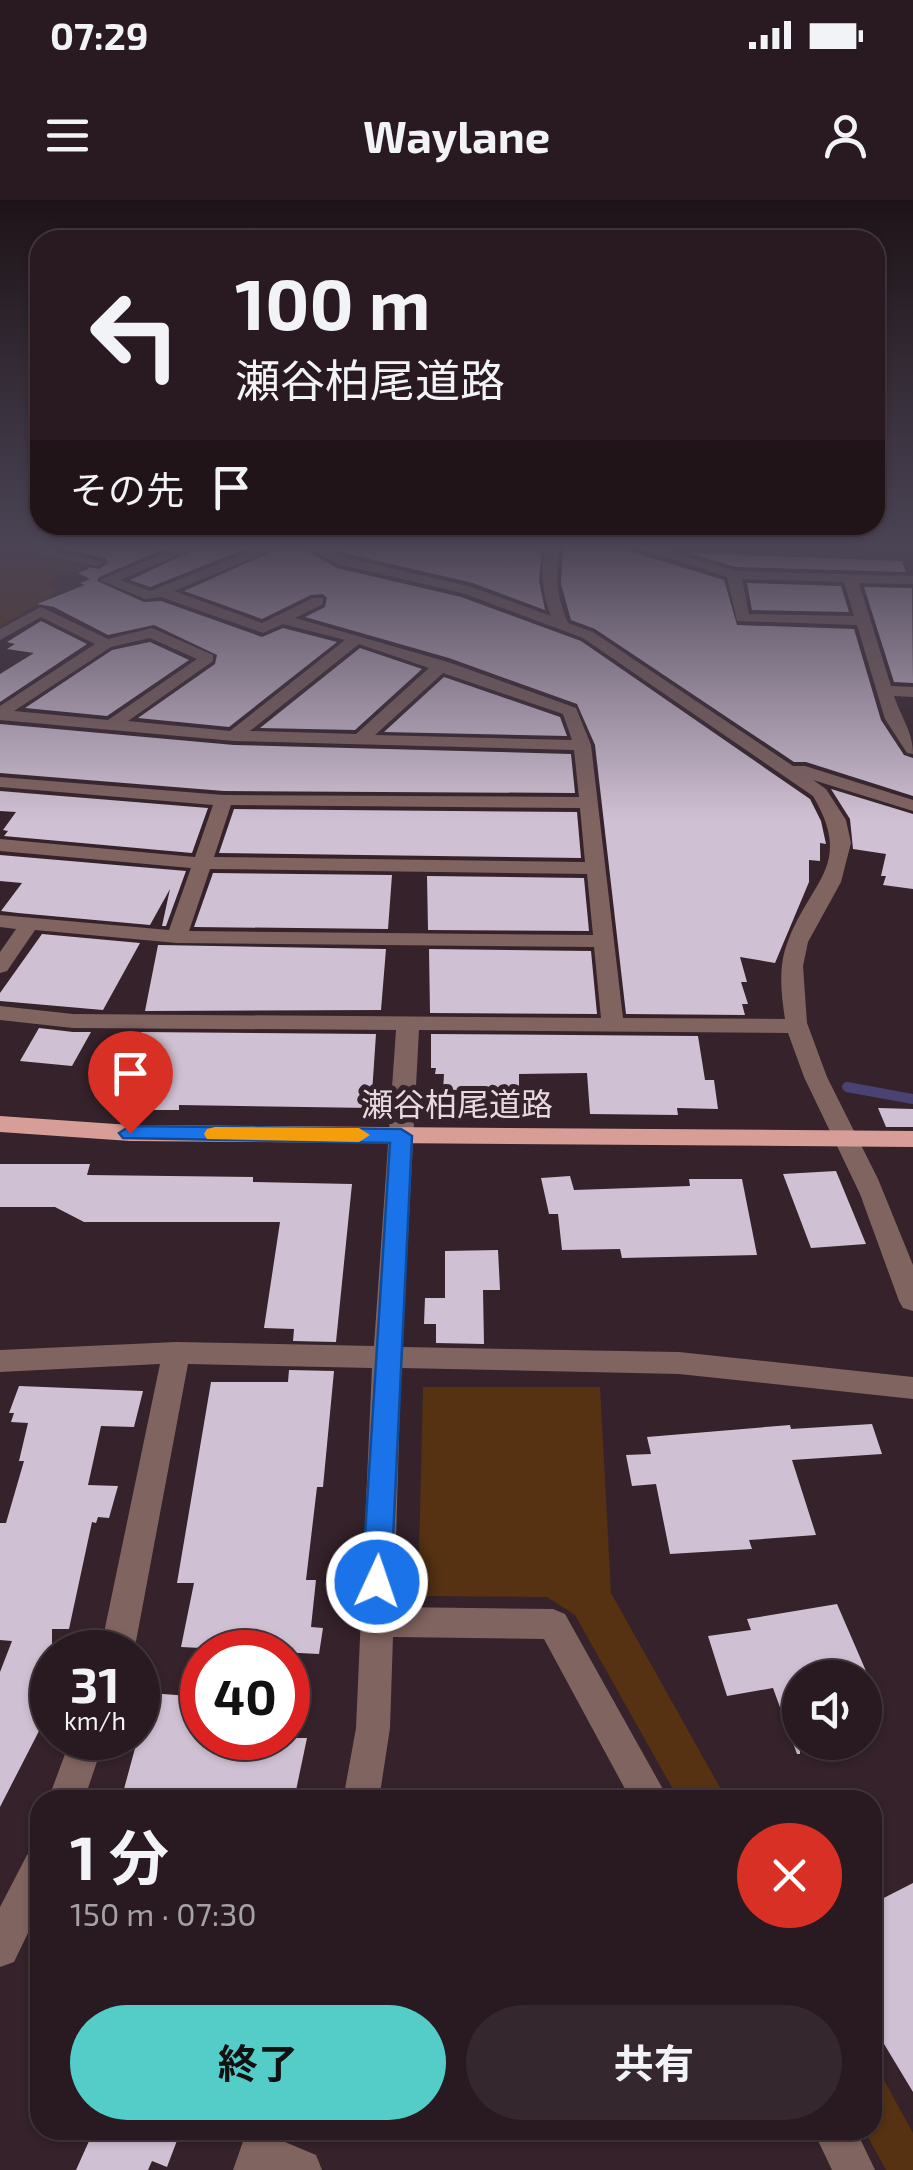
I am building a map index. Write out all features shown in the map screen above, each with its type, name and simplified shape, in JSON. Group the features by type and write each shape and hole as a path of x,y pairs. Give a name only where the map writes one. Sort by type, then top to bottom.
{"main road":[{"name":"瀬谷柏尾道路","path":"0,1124 130,1133 913,1139"}],"street":[{"path":"92,637 106,644"},
{"path":"0,714 106,644 133,637"},
{"path":"110,726 208,658 163,637"},
{"path":"353,637 570,711 582,745 613,1024"},
{"path":"591,637 820,793 841,827 835,878 796,946 792,967 797,1026 913,1300"},
{"path":"868,637 892,719 913,749"},
{"path":"234,736 357,638"},
{"path":"360,739 442,665"},
{"path":"884,691 913,692"},
{"path":"0,714 234,736 582,745"},
{"path":"788,770 801,770 913,806"},
{"path":"0,782 224,800 588,803"},
{"path":"177,937 224,800"},
{"path":"0,846 202,863 596,868"},
{"path":"0,922 177,937 605,940"},
{"path":"0,967 29,924"},
{"path":"0,1013 73,1021 797,1026"},
{"path":"363,1790 373,1728 387,1356 408,1023"},
{"path":"121,1630 176,1353"},
{"path":"0,1361 176,1353 679,1362 913,1388"},
{"path":"375,1622 553,1624 645,1790"},
{"path":"70,1790 80,1760"},
{"path":"0,1948 30,1888"},
{"path":"839,2140 854,2170"},
{"path":"261,2151 301,2170"}],"shaded area":[{"path":"423,1387 600,1387 611,1593 721,1790 673,1790 575,1615 547,1597 418,1596"},
{"path":"882,2076 913,2133 913,2170 886,2170 870,2140 882,2140"}],"building":[{"path":"15,637 73,637 87,644 0,702 0,674 34,653 7,649 15,644 7,642"},
{"path":"179,637 317,637 337,642 229,727 138,718 215,664 217,655"},
{"path":"375,637 570,637 581,641 810,799 826,844 820,843 820,861 809,860 809,882 775,963 740,957 747,982 741,982 748,1004 742,1004 745,1015 626,1014 595,745 577,704 449,658"},
{"path":"607,637 856,637 881,720 904,755 913,758 913,796 806,762 794,762"},
{"path":"880,637 913,637 913,683 894,682"},
{"path":"150,642 189,660 107,716 25,708 112,650"},
{"path":"360,648 422,669 355,730 260,728"},
{"path":"444,677 560,717 567,736 384,732"},
{"path":"0,724 234,745 571,754 575,793 224,791 0,773"},
{"path":"831,789 913,814 913,889 883,885 886,854 853,849 850,819"},
{"path":"0,791 208,808 192,853 4,836 8,831 3,830 16,812 0,811"},
{"path":"234,809 577,812 581,858 219,853"},
{"path":"0,855 186,871 166,926 162,926 170,889 150,925 1,911 22,883 0,881"},
{"path":"213,873 392,875 388,929 194,927"},
{"path":"427,876 584,878 589,931 428,930"},
{"path":"42,934 140,943 103,1010 0,1001 0,993"},
{"path":"158,945 386,949 381,1010 145,1011"},
{"path":"429,949 591,951 597,1014 430,1013"},
{"path":"39,1028 91,1032 72,1066 20,1061"},
{"path":"141,1032 376,1034 371,1108 179,1105 179,1110 124,1110"},
{"path":"431,1034 698,1036 705,1080 714,1080 718,1109 677,1108 678,1115 590,1114 587,1073 519,1074 519,1111 442,1110 444,1074 435,1074 436,1068 431,1068"},
{"path":"878,1108 913,1109 913,1127 886,1127"},
{"path":"0,1164 90,1164 87,1175 253,1177 253,1182 352,1184 336,1342 293,1341 294,1329 264,1328 280,1222 84,1222 55,1207 0,1207"},
{"path":"836,1171 866,1244 811,1248 783,1174"},
{"path":"570,1176 574,1190 690,1186 689,1179 742,1179 757,1255 622,1258 620,1249 562,1250 558,1214 549,1214 541,1178"},
{"path":"498,1250 500,1290 483,1290 484,1344 436,1343 436,1324 424,1324 425,1298 445,1298 445,1251"},
{"path":"289,1370 334,1371 323,1487 317,1487 306,1580 316,1580 311,1627 323,1628 319,1654 310,1654 310,1630 184,1630 194,1583 177,1583 211,1382 288,1382"},
{"path":"19,1386 143,1391 134,1427 101,1426 88,1485 118,1486 109,1518 98,1517 96,1523 92,1522 69,1629 30,1630 30,1748 0,1807 0,1672 12,1641 0,1640 0,1523 6,1523 24,1461 19,1461 28,1423 11,1422 14,1413 9,1413"},
{"path":"872,1424 882,1454 792,1460 816,1535 749,1540 752,1549 670,1554 656,1484 632,1486 626,1455 651,1454 647,1437 790,1425 791,1429"},
{"path":"837,1604 861,1660 782,1660 782,1713 773,1688 727,1696 708,1636 751,1630 747,1619"},
{"path":"160,1694 180,1695 180,1760 302,1760 296,1790 124,1790 132,1760 160,1760"},
{"path":"913,1883 913,2092 882,2041 882,1899"},
{"path":"90,2140 177,2140 167,2167 152,2161 148,2170 76,2170"}],"waterway":[{"path":"847,1087 913,1099"}],"slow traffic":[{"path":"215,1134 359,1135"}],"route":[{"path":"130,1133 401,1136 377,1582"}]}
